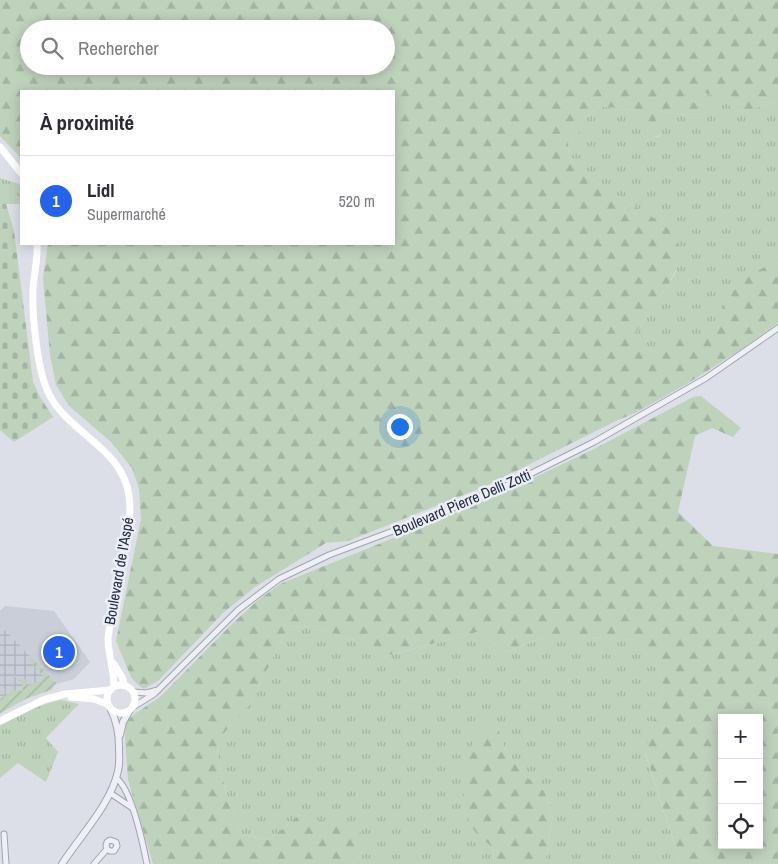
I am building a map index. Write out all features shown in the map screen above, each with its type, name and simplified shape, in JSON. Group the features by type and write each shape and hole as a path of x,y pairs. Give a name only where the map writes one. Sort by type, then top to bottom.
{"main road":[{"path":"0,147 20,172"},
{"name":"Boulevard de l'Aspé","path":"37,245 33,305 45,384 54,403 66,417 111,458 120,470 129,496 129,527 108,638 114,678 112,688"},
{"name":"Boulevard de l'Aspé","path":"111,660 122,677 124,684"},
{"path":"0,721 20,710 53,697 112,688 124,684 134,692 136,700 132,708 121,713 94,699 53,697"},
{"path":"109,707 107,696 112,688"}],"street":[{"name":"Boulevard Pierre Delli Zotti","path":"132,708 147,700 238,610 279,579 328,555 512,484 594,442 699,382 778,328"},
{"path":"134,692 146,693 158,690"},
{"path":"62,864 110,793 116,778 119,738 116,720 109,707"},
{"path":"119,738 123,722 132,708"},
{"path":"116,778 120,781 128,795 147,864"},
{"path":"110,793 131,807"},
{"path":"4,834 6,864"},
{"path":"94,864 107,850"}],"shaded area":[{"path":"5,606 54,611 90,662 74,679 57,684 0,625 0,611"},
{"path":"0,625 57,684 31,693 0,714"}],"green space":[{"path":"0,0 778,0 778,101 741,112 708,93 686,93 682,98 704,106 706,109 705,115 700,117 653,110 660,135 655,137 648,131 639,111 600,106 586,116 580,132 568,141 569,157 594,181 665,225 678,244 678,262 671,280 635,334 641,348 660,353 667,337 680,334 704,342 724,304 740,283 763,268 778,263 778,323 690,382 637,412 486,486 348,541 326,543 255,587 224,612 159,680 144,689 131,677 116,641 141,519 139,489 132,468 110,441 69,406 56,385 50,355 43,278 48,245 395,245 395,90 20,90 20,157 0,136"},
{"path":"686,93 708,93 741,112 778,101 778,263 763,268 740,284 724,305 704,343 680,334 660,353 640,348 635,334 675,274 679,259 677,243 665,225 594,181 569,157 568,141 580,132 586,116 600,106 640,111 648,131 655,137 660,136 653,110 700,117 705,115 706,109 702,105 681,98"},
{"path":"0,178 19,184 20,204 0,204"},
{"path":"0,204 6,204 14,231 33,382 53,417 14,442 0,430"},
{"path":"701,396 741,428 733,437 712,428 695,436 678,512 713,546 778,554 778,864 681,864 645,752 664,686 655,665 637,640 545,637 506,652 477,632 382,657 353,640 312,626 287,629 251,702 217,741 222,777 241,835 269,840 299,815 357,829 370,842 352,864 153,864 128,780 125,737 126,722 133,715 160,697 231,625 257,601 280,584 487,500 592,450 693,397"},
{"path":"312,626 353,640 383,657 477,632 506,652 545,637 637,640 655,665 664,686 645,753 681,864 545,864 553,815 544,791 524,775 505,750 498,728 465,807 473,830 493,848 494,864 352,864 370,842 299,815 269,840 241,835 222,777 217,741 251,702 287,629"},
{"path":"31,657 56,683 51,690 28,698 0,713 0,700 4,696 1,692 5,689 5,694 8,695 13,688 12,682 14,683 13,690 23,691 22,683 15,675 21,681 24,678 28,685 44,677 30,661"},
{"path":"61,700 79,704 46,738 58,752 46,782 18,763 0,778 0,726 29,710"},
{"path":"483,727 498,728 505,750 524,775 544,791 553,815 545,864 494,864 493,848 475,832 467,817 464,804 463,776 470,750"}],"place":[{"name":"Lidl","path":"59,652"}]}
